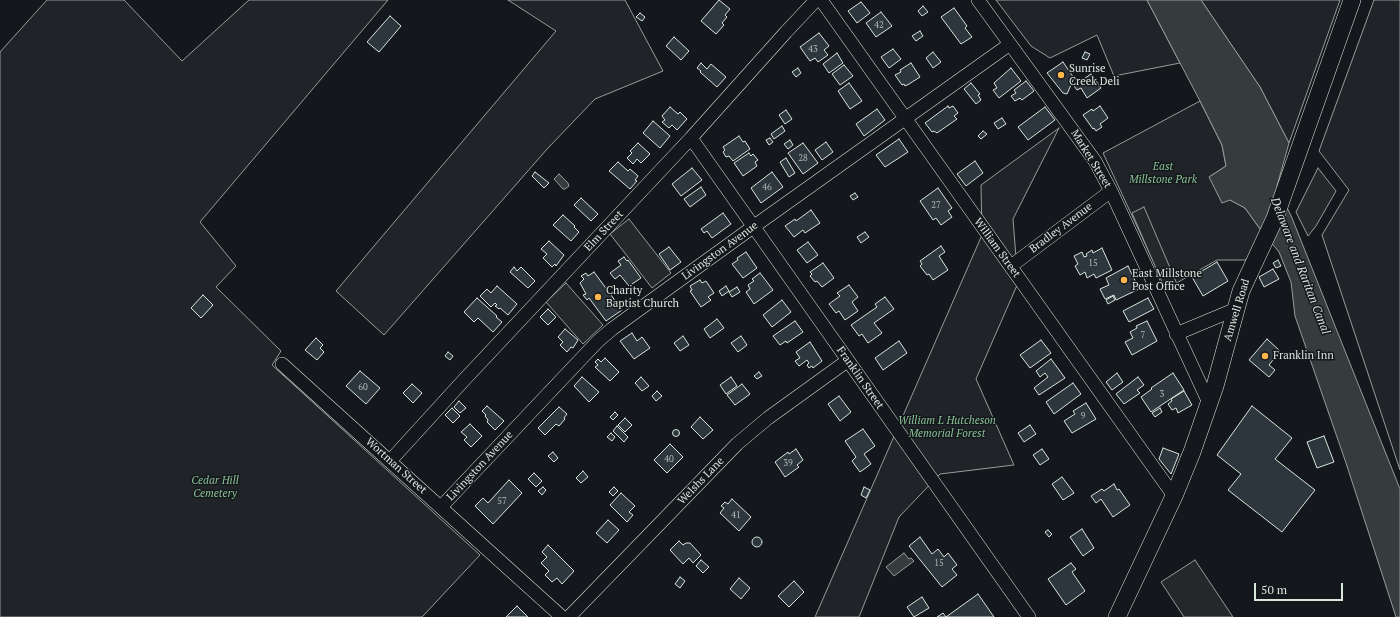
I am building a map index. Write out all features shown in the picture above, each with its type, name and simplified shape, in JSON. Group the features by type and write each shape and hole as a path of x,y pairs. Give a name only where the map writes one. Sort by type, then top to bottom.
{"main road":[{"name":"Amwell Road","path":"1117,617 1174,496 1210,405 1236,308 1248,274 1269,234 1352,0"}],"street":[{"name":"Elm Street","path":"390,461 691,138 816,0"},
{"name":"William Street","path":"821,0 1174,496"},
{"name":"Market Street","path":"978,0 1095,161 1111,191 1210,405"},
{"name":"Livingston Avenue","path":"441,507 598,341 612,329 1010,44"},
{"name":"Franklin Street","path":"691,138 1029,617"},
{"name":"Bradley Avenue","path":"1011,266 1111,191"},
{"path":"1176,334 1236,308"},
{"name":"Welshs Lane","path":"569,617 737,444 768,418 847,361"},
{"name":"Wortman Street","path":"282,364 562,617"}],"green space":[{"name":"Cedar Hill Cemetery","path":"47,0 124,0 182,61 249,0 388,0 200,222 236,266 216,287 281,351 272,365 480,555 422,617 0,617 0,52"},
{"path":"508,0 625,0 663,71 595,99 548,148 384,335 336,291 556,31"},
{"path":"996,0 1147,0 1180,63 1114,76 1097,35 1050,58 1031,46"},
{"path":"1201,0 1340,0 1289,143 1260,87"},
{"path":"1374,0 1400,0 1400,470 1322,235 1349,190 1319,151"},
{"name":"East Millstone Park","path":"1200,101 1222,145 1226,166 1209,177 1230,200 1245,208 1263,233 1246,260 1217,260 1166,289 1103,153"},
{"name":"William L Hutcheson Memorial Forest","path":"1059,128 1013,219 1018,283 976,379 1014,465 940,474 899,517 859,617 815,617 982,235 981,185"}],"shaded area":[{"path":"1318,168 1336,191 1316,226 1308,236 1296,212"},
{"path":"1144,207 1177,284 1165,289 1132,213"},
{"path":"629,219 671,273 652,288 610,234"},
{"path":"566,283 603,325 583,344 546,302"},
{"path":"1195,560 1233,617 1184,617 1161,582"}],"water":[{"name":"Delaware and Raritan Canal","path":"1147,0 1201,0 1260,87 1289,143 1277,186 1292,218 1400,489 1400,617 1396,617 1346,463 1295,316 1291,282 1279,252 1245,208 1230,200 1222,203 1209,177 1226,166 1222,145"},
{"path":"559,174 568,183 569,186 565,189 563,189 554,179"},
{"path":"904,553 909,559 911,558 914,561 894,576 886,567"}],"building":[{"path":"719,0 730,9 725,15 727,17 722,23 724,25 716,34 701,21"},
{"path":"861,2 870,13 857,23 848,11"},
{"path":"923,6 928,12 922,16 918,11"},
{"path":"954,8 967,26 965,28 972,37 961,44 941,17"},
{"path":"881,12 892,26 876,37 866,23"},
{"path":"640,13 645,17 642,21 636,17"},
{"path":"390,16 401,26 379,52 367,42"},
{"path":"920,31 923,36 916,41 912,36"},
{"path":"819,33 829,46 824,50 828,55 818,62 815,58 810,61 800,47"},
{"path":"674,37 689,51 681,60 666,46"},
{"path":"893,49 901,59 889,68 881,57"},
{"path":"933,52 941,62 933,68 926,58"},
{"path":"1085,52 1090,54 1087,60 1082,58"},
{"path":"837,53 843,63 829,73 823,64"},
{"name":"Sunrise Creek Deli","path":"1063,62 1074,78 1067,94 1063,93 1047,73"},
{"path":"701,63 707,69 711,64 726,77 717,87 697,68"},
{"path":"911,63 920,77 905,86 904,84 902,85 895,75"},
{"path":"844,65 853,76 840,85 832,74"},
{"path":"798,68 801,73 796,77 792,72"},
{"path":"1011,68 1021,81 999,98 993,90 997,88 994,83"},
{"path":"1091,74 1101,88 1087,98 1081,88 1077,90 1074,86"},
{"path":"1026,81 1034,91 1022,100 1020,98 1015,101 1011,96 1016,93 1014,90"},
{"path":"849,83 862,101 850,109 838,91"},
{"path":"971,83 980,94 978,95 981,100 976,104 964,89"},
{"path":"948,106 949,108 953,106 958,113 954,116 957,119 937,133 934,131 932,132 925,123"},
{"path":"1100,106 1108,118 1100,124 1102,127 1096,131 1083,115"},
{"path":"670,107 678,114 680,112 687,119 677,130 672,125 669,128 662,122 665,120 662,116"},
{"path":"1045,107 1055,120 1028,140 1018,127"},
{"path":"877,109 885,120 864,136 856,124"},
{"path":"786,110 792,119 785,124 779,115"},
{"path":"1002,118 1006,124 998,129 994,123"},
{"path":"653,121 670,136 660,148 643,133"},
{"path":"782,126 785,131 774,139 771,134"},
{"path":"983,131 987,134 981,139 978,136"},
{"path":"739,136 743,142 745,141 750,149 733,161 729,156 726,157 723,152 725,150 723,147"},
{"path":"770,138 773,142 769,145 766,140"},
{"path":"899,139 908,152 885,167 876,155"},
{"path":"790,140 793,145 788,149 784,144"},
{"path":"826,142 833,152 822,160 815,150"},
{"path":"638,143 650,154 641,163 637,159 633,164 627,158 632,153 630,151"},
{"path":"803,143 818,163 803,174 788,153"},
{"path":"749,153 751,156 753,154 758,160 755,162 757,166 743,176 734,163"},
{"path":"786,158 795,173 789,177 780,162"},
{"path":"975,161 983,173 966,186 957,174"},
{"path":"618,162 628,171 630,169 638,176 635,180 637,181 630,189 609,171"},
{"path":"692,168 702,180 681,196 672,184"},
{"path":"535,172 549,183 544,188 532,176"},
{"path":"772,172 783,187 761,203 751,188"},
{"path":"701,187 706,195 690,207 684,199"},
{"path":"938,188 952,208 948,211 952,217 941,225 936,218 933,220 920,201"},
{"path":"855,193 858,197 853,200 850,196"},
{"path":"581,198 598,214 591,221 574,205"},
{"path":"811,210 820,223 805,233 803,230 794,237 785,226 795,219 796,221"},
{"path":"723,213 731,224 712,238 707,231 704,233 701,229"},
{"path":"563,215 579,232 571,241 553,225"},
{"path":"865,232 869,237 861,243 857,237"},
{"path":"549,241 564,255 556,266 555,264 552,267 543,258 547,254 541,249"},
{"path":"808,242 818,255 807,263 797,250"},
{"path":"941,246 945,252 939,256 948,270 933,280 920,266 922,264 920,261"},
{"path":"669,247 681,262 670,270 659,254"},
{"path":"1102,248 1112,270 1096,278 1094,274 1087,278 1085,272 1080,275 1075,266 1078,264 1074,256 1082,252 1084,257 1087,256 1086,254 1092,250 1093,253"},
{"path":"746,252 757,268 743,278 732,264 738,260 737,258"},
{"path":"624,257 627,261 628,260 641,278 629,286 620,275 615,279 610,273 621,265 618,261"},
{"path":"1278,260 1281,266 1276,268 1273,263"},
{"path":"1217,262 1228,281 1203,296 1192,277"},
{"path":"823,263 834,278 822,287 810,276 812,274 810,272"},
{"path":"1128,266 1139,289 1116,300 1114,295 1105,299 1100,289 1109,285 1106,278"},
{"path":"514,267 517,271 521,267 535,281 528,288 510,272"},
{"path":"1273,269 1279,279 1264,287 1259,277"},
{"name":"Charity Baptist Church","path":"594,272 622,310 606,321 589,298 587,300 583,295 586,294 580,283 584,279 581,276 586,273 588,276"},
{"path":"760,273 773,290 754,304 746,292 750,289 748,285 754,281 752,279"},
{"path":"700,280 702,283 706,281 714,293 708,297 711,300 701,307 690,291 692,290 690,286"},
{"path":"849,285 858,297 852,302 858,311 845,320 839,311 836,313 829,304 840,296 837,293"},
{"path":"497,286 517,304 508,315 500,308 499,309 495,306 497,305 495,303 491,307 480,296 487,289 491,293"},
{"path":"726,286 729,291 722,296 719,291"},
{"path":"737,287 740,292 732,297 729,292"},
{"path":"203,295 213,305 201,318 191,308"},
{"path":"1113,296 1115,300 1108,304 1106,300"},
{"path":"885,297 894,309 874,323 882,333 868,343 862,334 859,336 851,325 877,307 875,304"},
{"path":"477,298 502,322 493,332 478,318 474,322 464,312"},
{"path":"1148,298 1154,309 1129,322 1123,311"},
{"path":"782,300 791,312 772,327 763,315"},
{"path":"548,309 556,317 548,325 540,317"},
{"path":"717,319 724,328 710,338 704,329"},
{"path":"795,321 803,332 787,343 786,341 780,345 773,336"},
{"path":"1147,321 1157,341 1132,355 1125,342 1133,338 1130,332 1137,328 1136,326"},
{"path":"565,329 578,340 573,348 571,347 567,352 560,345 563,342 558,337"},
{"path":"632,333 637,341 642,337 650,348 634,359 620,341"},
{"path":"683,336 689,345 680,351 674,343"},
{"path":"741,336 747,345 738,352 731,343"},
{"path":"316,338 323,345 320,348 324,352 317,360 305,350"},
{"name":"Franklin Inn","path":"1267,339 1280,351 1269,365 1275,370 1269,377 1249,360"},
{"path":"1041,340 1051,353 1030,368 1020,355"},
{"path":"899,341 907,353 883,370 875,358"},
{"path":"810,342 822,361 813,368 812,366 809,368 807,365 809,363 807,360 799,366 795,361 800,358 796,352"},
{"path":"448,352 453,356 450,360 445,356"},
{"path":"605,358 619,372 610,381 595,367 598,365 595,362 598,359 601,362"},
{"path":"1051,359 1065,378 1039,395 1034,388 1048,377 1045,373 1040,377 1036,371"},
{"path":"360,371 380,388 366,404 346,386"},
{"path":"759,372 762,376 757,379 754,376"},
{"path":"1117,373 1123,382 1112,390 1106,382"},
{"path":"1173,373 1184,390 1151,412 1141,397"},
{"path":"582,377 599,392 589,402 574,386"},
{"path":"641,377 649,386 642,391 635,383"},
{"path":"731,377 737,386 726,394 720,385"},
{"path":"1138,377 1144,385 1137,390 1140,393 1124,404 1116,394"},
{"path":"1073,383 1081,394 1054,414 1046,402"},
{"path":"412,384 422,393 413,403 403,393"},
{"path":"742,384 750,394 735,405 727,395"},
{"path":"657,391 662,396 656,401 652,396"},
{"path":"1184,391 1192,405 1178,413 1176,408 1172,410 1168,404 1172,401 1171,399"},
{"path":"839,396 851,412 840,421 828,404"},
{"path":"459,401 466,408 460,413 454,407"},
{"path":"1086,403 1096,419 1072,433 1064,421 1075,414 1073,411"},
{"path":"487,406 504,421 495,430 487,422 488,420 485,416 486,415 482,411"},
{"path":"1252,406 1292,438 1275,459 1315,490 1282,532 1228,490 1241,474 1217,455"},
{"path":"559,407 567,414 564,418 565,419 559,426 556,424 545,435 538,428"},
{"path":"452,408 460,416 453,423 445,415"},
{"path":"1160,408 1162,412 1155,417 1152,413"},
{"path":"615,412 618,415 613,420 610,417"},
{"path":"700,417 713,430 703,439 691,427"},
{"path":"625,418 632,425 625,432 618,425"},
{"path":"470,424 482,436 471,447 464,440 467,437 461,432"},
{"path":"1030,425 1036,434 1024,442 1018,433"},
{"path":"617,426 628,437 624,442 613,431"},
{"path":"863,429 875,446 864,454 871,464 860,472 852,461 856,457 845,441"},
{"path":"676,430 679,433 676,436 673,433"},
{"path":"611,433 615,437 612,441 607,437"},
{"path":"1324,436 1334,462 1317,468 1307,442"},
{"path":"670,444 683,457 667,473 654,460"},
{"path":"1163,448 1179,454 1171,474 1159,459"},
{"path":"796,449 803,460 797,465 799,467 785,477 775,462 788,452 789,454"},
{"path":"1042,449 1049,459 1040,465 1033,455"},
{"path":"553,452 558,458 554,462 548,456"},
{"path":"583,471 588,477 581,483 576,478"},
{"path":"534,473 542,481 536,487 528,479"},
{"path":"1062,477 1074,493 1063,500 1052,484"},
{"path":"509,480 522,493 493,524 475,506 483,498 488,503"},
{"path":"1114,484 1117,490 1119,489 1130,505 1113,517 1101,499 1096,503 1091,496 1102,489 1104,491"},
{"path":"543,487 546,490 542,495 538,491"},
{"path":"614,487 618,491 613,496 609,492"},
{"path":"864,487 870,490 866,498 861,495"},
{"path":"621,493 635,506 629,512 633,515 627,522 610,505"},
{"path":"732,499 751,517 739,531 720,513 724,508 721,506 725,502 728,504"},
{"path":"608,520 619,530 607,543 596,533"},
{"path":"1082,529 1094,548 1083,556 1070,537"},
{"path":"1048,530 1052,534 1049,537 1045,532"},
{"path":"755,537 759,537 761,538 761,546 755,547 752,544 752,540"},
{"path":"920,537 932,554 938,549 944,557 948,553 957,565 952,569 957,575 942,587 909,546"},
{"path":"679,541 683,545 690,543 701,555 693,563 689,558 683,564 670,550"},
{"path":"548,545 574,571 562,584 557,578 552,582 545,575 549,571 541,563 547,557 542,552"},
{"path":"701,560 709,567 703,573 696,566"},
{"path":"1071,563 1076,569 1072,572 1085,591 1066,605 1048,579"},
{"path":"680,577 685,581 680,588 675,584"},
{"path":"739,578 750,588 741,599 730,589"},
{"path":"794,581 804,592 789,607 778,596"},
{"path":"978,594 994,617 946,617"},
{"path":"922,597 929,608 914,617 907,607"},
{"path":"517,606 528,617 506,617"},
{"path":"943,613 946,617 937,617"}],"place":[{"name":"Sunrise Creek Deli","path":"1061,75"},
{"name":"East Millstone Post Office","path":"1124,280"},
{"name":"Charity Baptist Church","path":"598,297"},
{"name":"Franklin Inn","path":"1265,356"}]}
